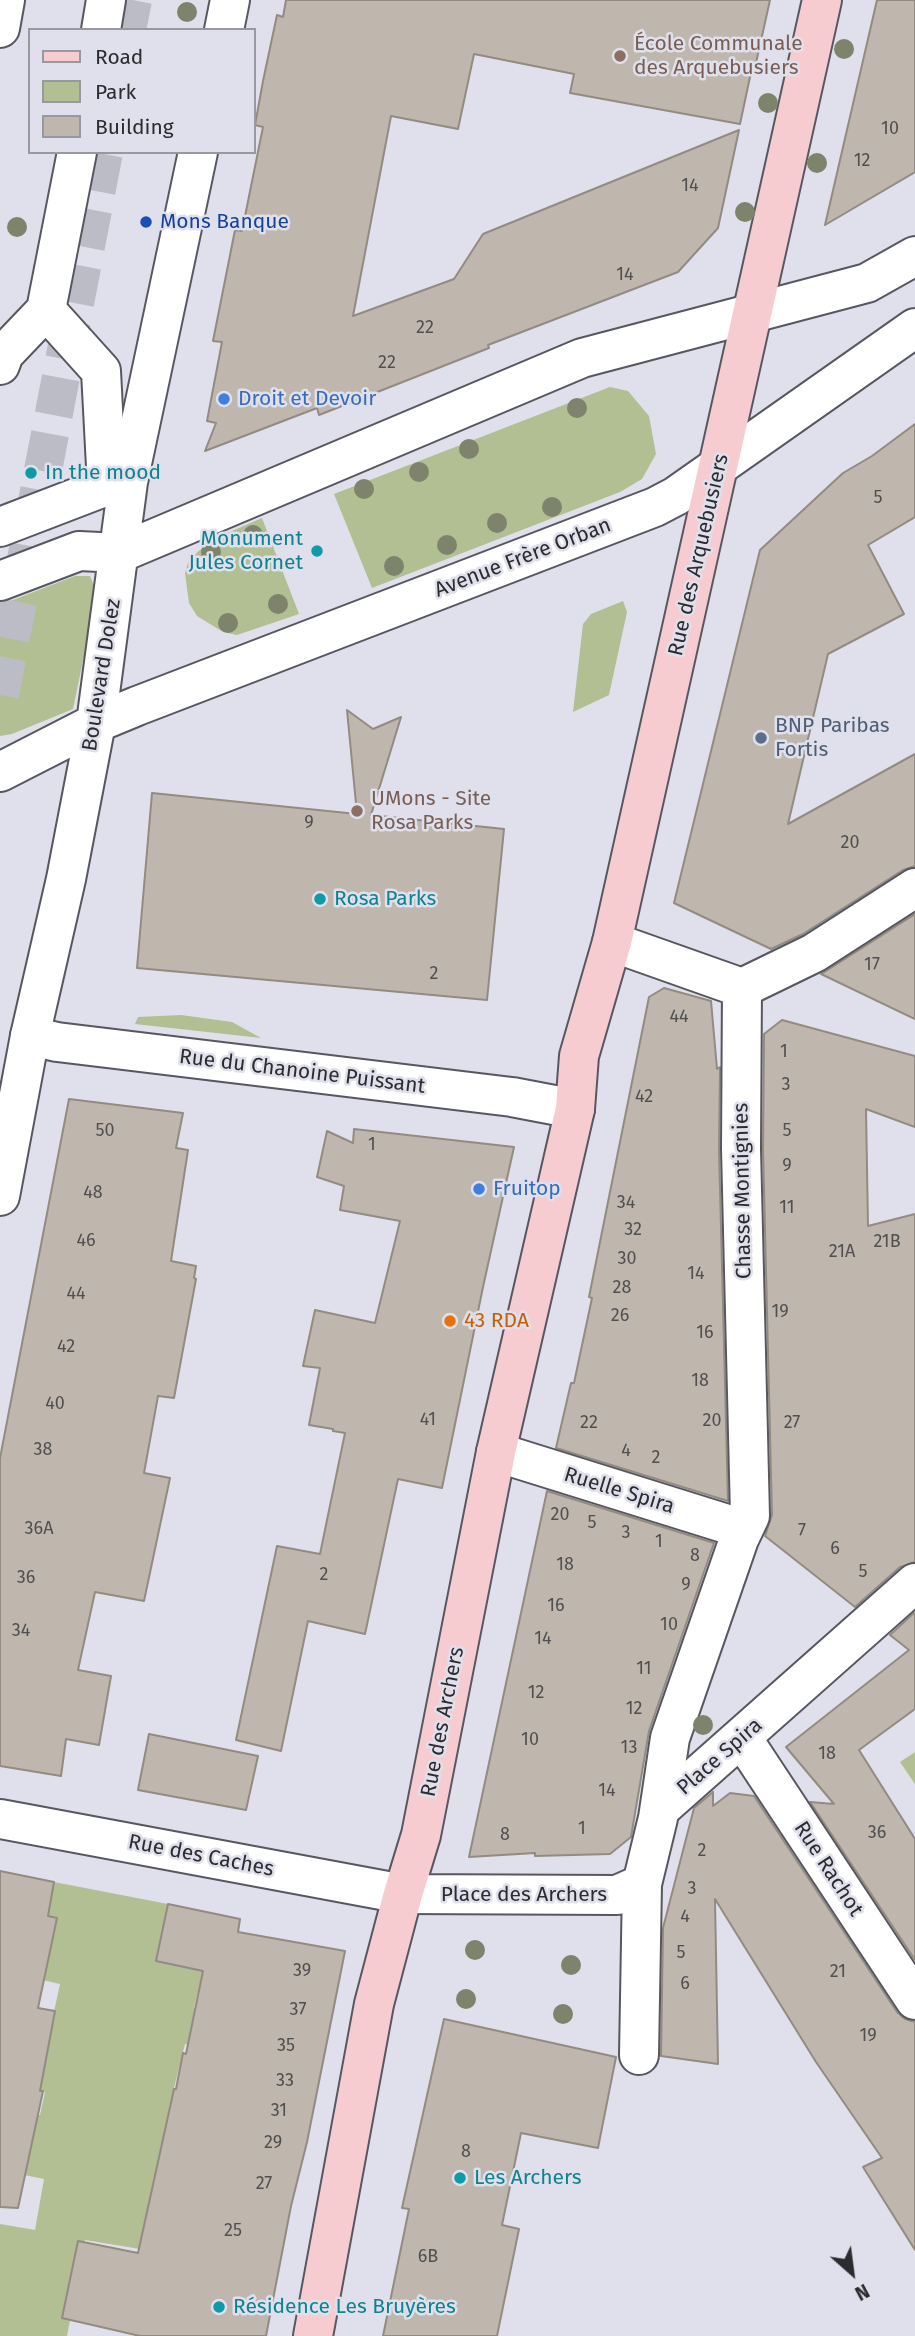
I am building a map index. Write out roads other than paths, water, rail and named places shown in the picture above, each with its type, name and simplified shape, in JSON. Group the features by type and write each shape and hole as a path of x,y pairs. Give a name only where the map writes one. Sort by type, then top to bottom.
{"main road":[{"name":"Rue des Arquebusiers","path":"575,1109 579,1056 611,942 822,0"},
{"name":"Rue des Archers","path":"313,2336 374,2004 402,1894 421,1835 496,1452 575,1109"}],"street":[{"path":"0,28 5,0"},
{"path":"101,28 106,0"},
{"path":"224,28 230,0"},
{"path":"0,365 4,354 46,310 77,154"},
{"name":"Boulevard Dolez","path":"0,1196 30,1036 66,879 96,723 128,482 198,154"},
{"path":"0,581 79,551 120,553 582,358 867,283 915,256"},
{"path":"0,527 107,486 101,371 46,310"},
{"name":"Avenue Frère Orban","path":"0,772 96,723 655,507 676,496 915,328"},
{"path":"611,942 742,988 814,953 915,888"},
{"name":"Chasse Montignies","path":"742,988 741,1149 750,1516 743,1530"},
{"name":"Rue du Chanoine Puissant","path":"30,1036 71,1044 512,1097 575,1109"},
{"name":"Ruelle Spira","path":"496,1452 743,1530"},
{"name":"Place Spira","path":"660,1809 670,1738 743,1530"},
{"name":"Place Spira","path":"660,1809 915,1583"},
{"name":"Rue Rachot","path":"741,1738 915,2000"},
{"path":"639,2055 642,1884 660,1809"},
{"name":"Rue des Caches","path":"0,1819 402,1894"},
{"name":"Place des Archers","path":"402,1894 617,1895 642,1884"}],"tunnel":[{"path":"127,28 133,0"},
{"path":"0,695 104,154"}],"place":[{"name":"École Communale des Arquebusiers","path":"620,56"},
{"name":"Mons Banque","path":"146,222"},
{"name":"Droit et Devoir","path":"224,399"},
{"name":"In the mood","path":"31,473"},
{"name":"Monument Jules Cornet","path":"317,551"},
{"name":"BNP Paribas Fortis","path":"761,738"},
{"name":"UMons - Site Rosa Parks","path":"357,811"},
{"name":"Rosa Parks","path":"320,899"},
{"name":"Fruitop","path":"479,1189"},
{"name":"43 RDA","path":"450,1321"},
{"name":"Les Archers","path":"460,2178"},
{"name":"Résidence Les Bruyères","path":"219,2307"}]}
